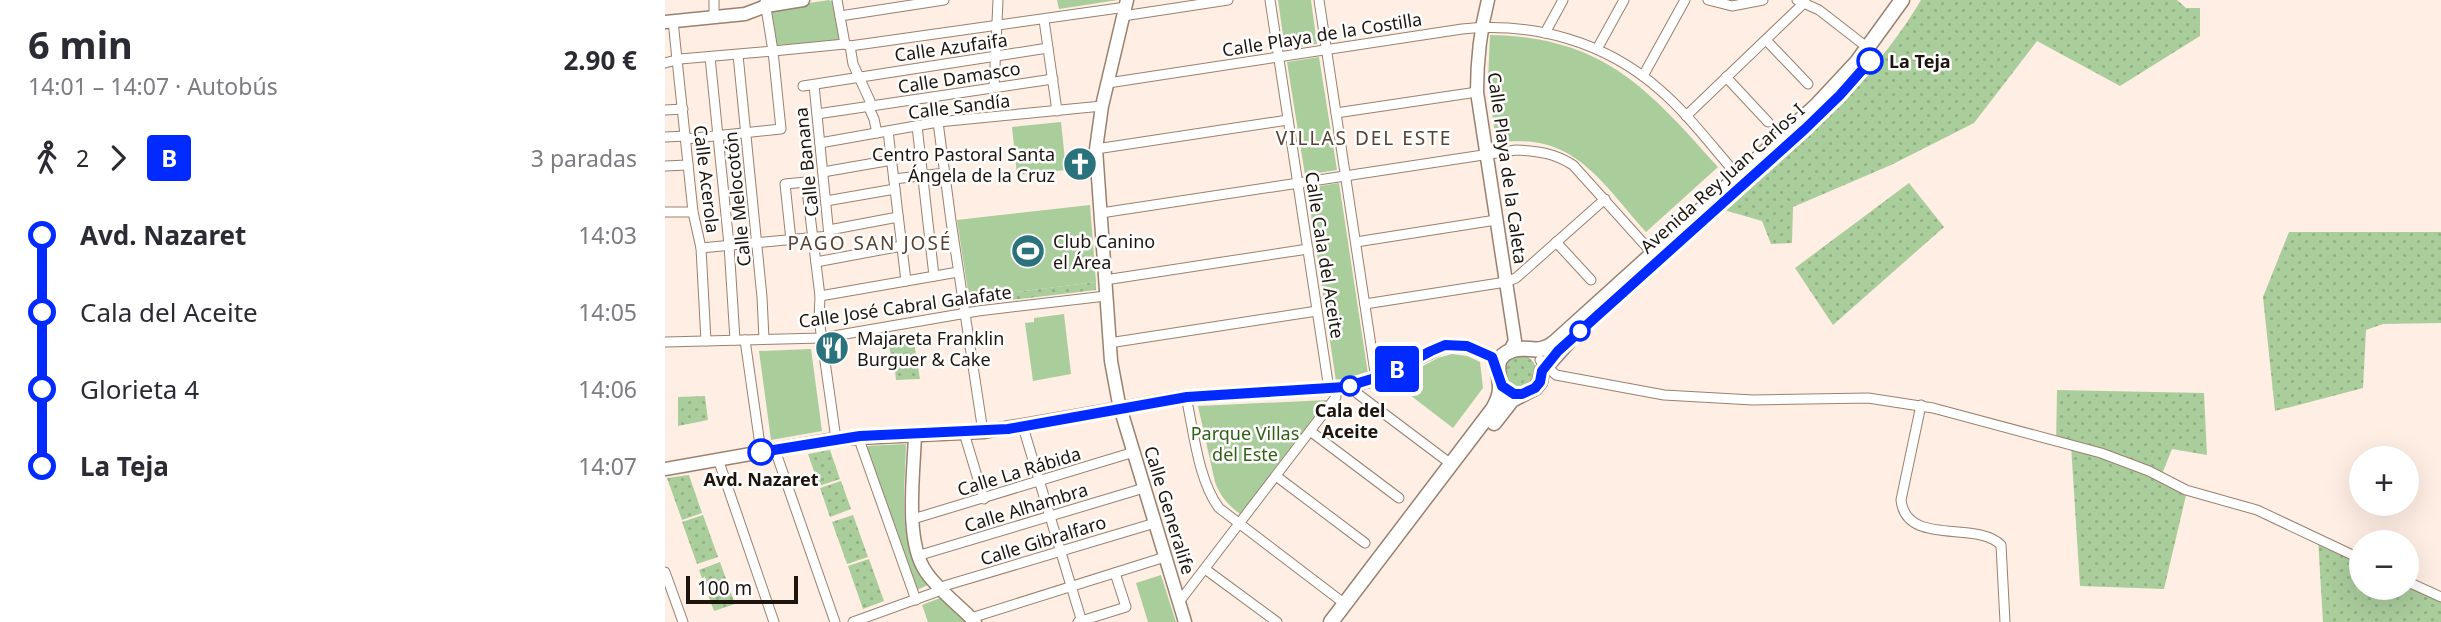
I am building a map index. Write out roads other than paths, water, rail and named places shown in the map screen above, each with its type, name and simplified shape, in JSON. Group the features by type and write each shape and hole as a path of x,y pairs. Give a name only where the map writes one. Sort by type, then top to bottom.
{"main road":[{"name":"Avenida Rey Juan Carlos I","path":"1527,360 1536,351 1550,346 1817,106 1868,48 1902,0"},
{"name":"Avenida Rey Juan Carlos I","path":"1331,622 1493,409 1498,400 1498,365 1527,360 1561,348 1823,113 1870,61 1913,0"},
{"name":"Avenida Rey Juan Carlos I","path":"1343,622 1506,407 1522,394 1535,388 1527,360"},
{"path":"1499,377 1507,391 1522,394"}],"street":[{"path":"714,0 714,16"},
{"path":"669,22 745,14 765,3 803,0"},
{"path":"837,0 847,45 853,64 867,90 877,133"},
{"path":"840,16 944,0"},
{"path":"994,88 998,0"},
{"path":"665,63 847,45 1125,8 1228,0"},
{"name":"Calle Cala del Aceite","path":"1270,0 1317,311 1332,389"},
{"name":"Calle Cala del Aceite","path":"1319,0 1376,379"},
{"name":"Calle Playa de la Caleta","path":"1488,0 1477,58 1477,92 1506,282 1527,360"},
{"path":"1545,33 1563,0"},
{"path":"1597,49 1624,0"},
{"path":"1643,75 1685,0"},
{"path":"1708,0 1732,6 1763,0"},
{"path":"1686,116 1807,2 1868,48"},
{"path":"665,137 686,138 781,129 765,3"},
{"name":"Calle Generalife","path":"1125,8 1102,106 1096,149 1109,344 1120,408 1185,622"},
{"path":"1044,20 1058,111"},
{"name":"Calle Acerola","path":"669,22 677,61 693,212 701,248 706,341"},
{"name":"Calle Playa de la Costilla","path":"1108,83 1481,27 1519,28 1573,40 1597,49 1643,75 1686,116 1739,177"},
{"path":"1766,40 1808,84"},
{"name":"Calle Azufaifa","path":"803,86 1048,48"},
{"name":"Calle Melocotón","path":"738,55 764,339"},
{"path":"711,57 735,340"},
{"path":"1727,77 1769,122"},
{"name":"Calle Damasco","path":"817,114 1053,79"},
{"name":"Calle Banana","path":"814,85 829,233"},
{"path":"1336,113 1477,92"},
{"name":"Calle Sandía","path":"820,143 938,122 1102,106"},
{"path":"665,110 683,109"},
{"path":"1096,149 1288,120"},
{"path":"938,122 983,432"},
{"path":"917,126 935,276"},
{"path":"888,131 906,281"},
{"path":"1101,213 1486,154 1516,150 1540,151 1560,156 1573,165 1653,254"},
{"path":"823,172 892,160"},
{"path":"665,166 688,165"},
{"path":"826,201 923,175 945,173"},
{"path":"791,240 786,184 806,182 820,296 822,338 836,439"},
{"path":"1365,304 1506,282 1516,278 1605,199"},
{"path":"665,212 693,212"},
{"path":"701,248 812,238 898,217"},
{"path":"1356,242 1496,220"},
{"path":"1556,242 1591,280"},
{"path":"816,262 902,246"},
{"path":"1105,280 1308,249"},
{"path":"820,296 958,272"},
{"name":"Calle José Cabral Galafate","path":"665,342 822,338 964,313 1106,296"},
{"path":"1109,344 1317,311"},
{"path":"745,340 761,452"},
{"path":"665,469 860,436 983,432 1187,397 1332,389 1376,379 1445,345 1467,346 1664,395 1776,400 1868,398 1921,405 2101,453 2149,471 2186,490 2257,510 2349,553"},
{"path":"1356,385 1358,394 1451,464"},
{"path":"1179,603 1336,397 1332,389"},
{"path":"1187,397 1208,490 1219,508 1345,604"},
{"path":"1921,405 1901,500 1903,513 1909,520 1924,526 1957,534 1988,536 2001,545 2005,622"},
{"path":"1023,426 1081,622 1126,607 1115,573"},
{"path":"1310,431 1399,498"},
{"path":"964,433 984,499"},
{"path":"915,434 913,533 917,556 925,571 973,620 1165,557"},
{"path":"860,436 916,600"},
{"path":"775,450 835,622"},
{"name":"Calle La Rábida","path":"913,519 1134,453"},
{"path":"718,460 774,622"},
{"path":"1276,476 1365,543"},
{"name":"Calle Alhambra","path":"917,556 1144,488"},
{"name":"Calle Gibralfaro","path":"853,622 916,600 944,586 1155,523"},
{"path":"1205,569 1277,622"},
{"path":"665,572 683,622"},
{"path":"2419,587 2441,597"}],"place":[{"name":"La Teja","path":"1870,61"},
{"name":"Centro Pastoral Santa Ángela de la Cruz","path":"1080,164"},
{"name":"Club Canino el Área","path":"1028,251"},
{"name":"Majareta Franklin Burguer & Cake","path":"832,348"},
{"name":"Cala del Aceite","path":"1350,386"},
{"name":"Avd. Nazaret","path":"761,452"}],"district":[{"name":"VILLAS DEL ESTE","path":"1364,138"},
{"name":"PAGO SAN JOSÉ","path":"870,243"}],"park label":[{"name":"Parque Villas del Este","path":"1245,443"}]}
